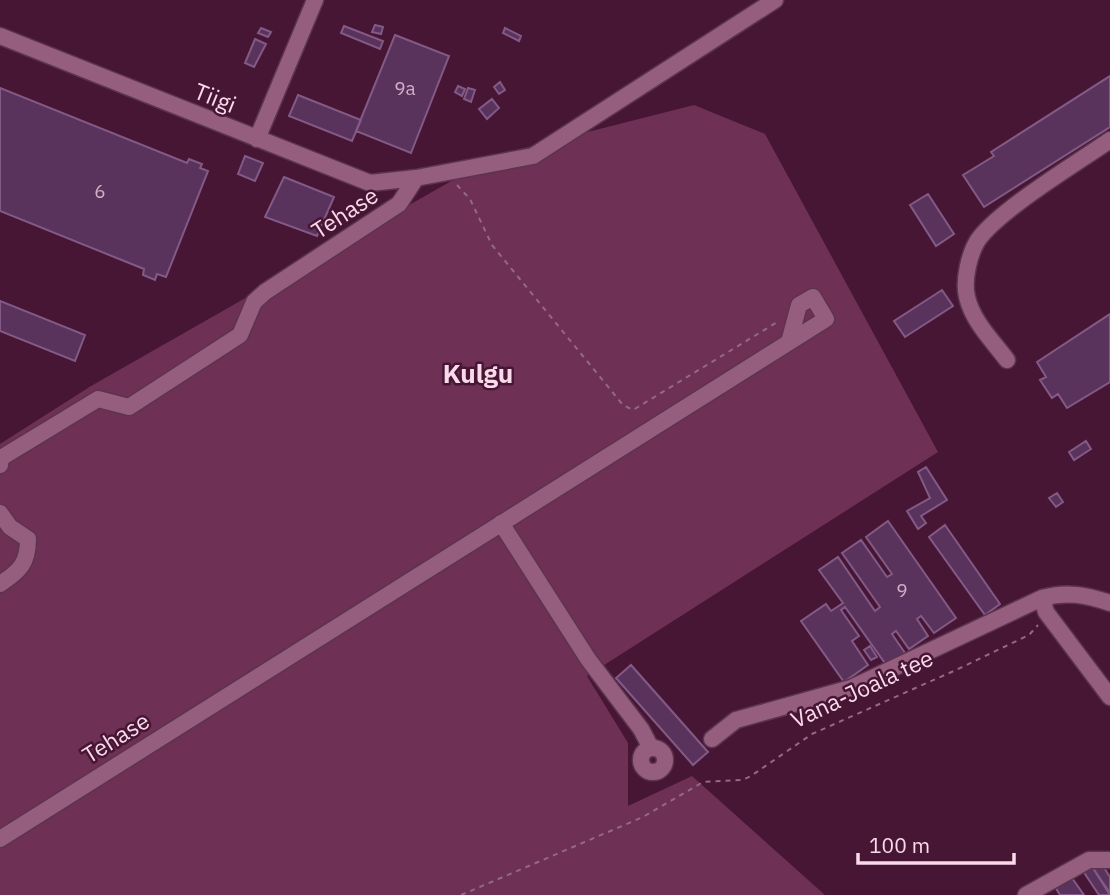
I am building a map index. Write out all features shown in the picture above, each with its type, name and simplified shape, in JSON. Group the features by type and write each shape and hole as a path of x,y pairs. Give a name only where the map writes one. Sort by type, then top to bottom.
{"street":[{"path":"257,139 314,0"},
{"path":"416,178 533,156 775,0"},
{"name":"Tiigi","path":"0,36 370,183 416,178"},
{"path":"1007,359 976,320 966,295 972,253 979,240 996,222 1110,140"},
{"name":"Tehase","path":"0,465 1,458 98,399 129,407 240,335 254,302 265,292 399,204 416,178"},
{"name":"Tehase","path":"0,839 789,342"},
{"path":"0,513 10,527 28,539 28,557 20,572 0,584"},
{"path":"501,523 588,659 642,729 651,748"},
{"path":"712,739 736,720 851,688 1044,605 1061,593 1085,594 1110,603"},
{"path":"1044,605 1110,697"},
{"path":"1026,895 1089,860 1110,860"}],"path":[{"path":"439,174 453,180 470,199 492,245 623,405 633,410 779,321"},
{"name":"Vana-Joala tee","path":"461,895 643,817 703,782 742,780 751,776 811,734 1029,635 1044,605"}],"shaded area":[{"path":"694,105 765,134 938,452 587,676 628,743 628,806 692,776 825,895 0,895 0,444 91,386 497,155"}],"building":[{"path":"375,25 383,27 381,34 372,32"},
{"path":"344,26 383,41 380,49 341,33"},
{"path":"261,28 271,32 268,37 258,33"},
{"path":"505,28 521,36 519,41 503,33"},
{"path":"395,35 449,56 411,153 356,131"},
{"path":"255,39 266,44 254,67 245,63"},
{"path":"1110,76 1110,127 984,207 963,175 994,156 991,152"},
{"path":"500,82 505,90 499,94 494,87"},
{"path":"458,86 465,89 462,96 455,92"},
{"path":"0,88 187,163 189,159 202,164 200,168 208,171 166,277 157,274 155,280 143,275 144,269 0,211"},
{"path":"468,88 475,90 471,102 464,99"},
{"path":"298,95 361,120 352,141 289,116"},
{"path":"492,99 499,108 487,119 479,109"},
{"path":"245,156 263,163 255,181 238,174"},
{"path":"284,177 334,197 317,236 265,217"},
{"path":"928,194 954,234 936,246 910,205"},
{"path":"942,290 953,306 905,337 894,321"},
{"path":"0,301 85,335 75,361 0,331"},
{"path":"1110,314 1110,382 1067,408 1058,394 1052,398 1040,380 1046,377 1037,362"},
{"path":"1086,441 1091,449 1074,460 1069,452"},
{"path":"926,467 947,500 921,516 926,523 918,529 907,511 930,498 918,472"},
{"path":"1057,493 1063,502 1056,507 1049,498"},
{"path":"888,521 956,618 934,633 921,616 917,619 928,636 909,649 896,631 892,634 905,653 887,666 845,607 841,610 859,636 852,641 868,665 844,682 801,621 826,604 831,611 843,603 819,570 838,557 875,611 880,607 842,553 861,540 887,577 892,574 866,537"},
{"path":"945,525 1000,604 985,615 929,537"},
{"path":"870,646 877,657 871,660 864,650"},
{"path":"631,665 708,752 693,765 616,678"},
{"path":"1101,863 1110,877 1110,893 1093,868"},
{"path":"1091,865 1110,895 1099,895 1083,871"},
{"path":"1072,878 1084,895 1060,895 1054,885"}],"district":[{"name":"Kulgu","path":"478,374"}]}
